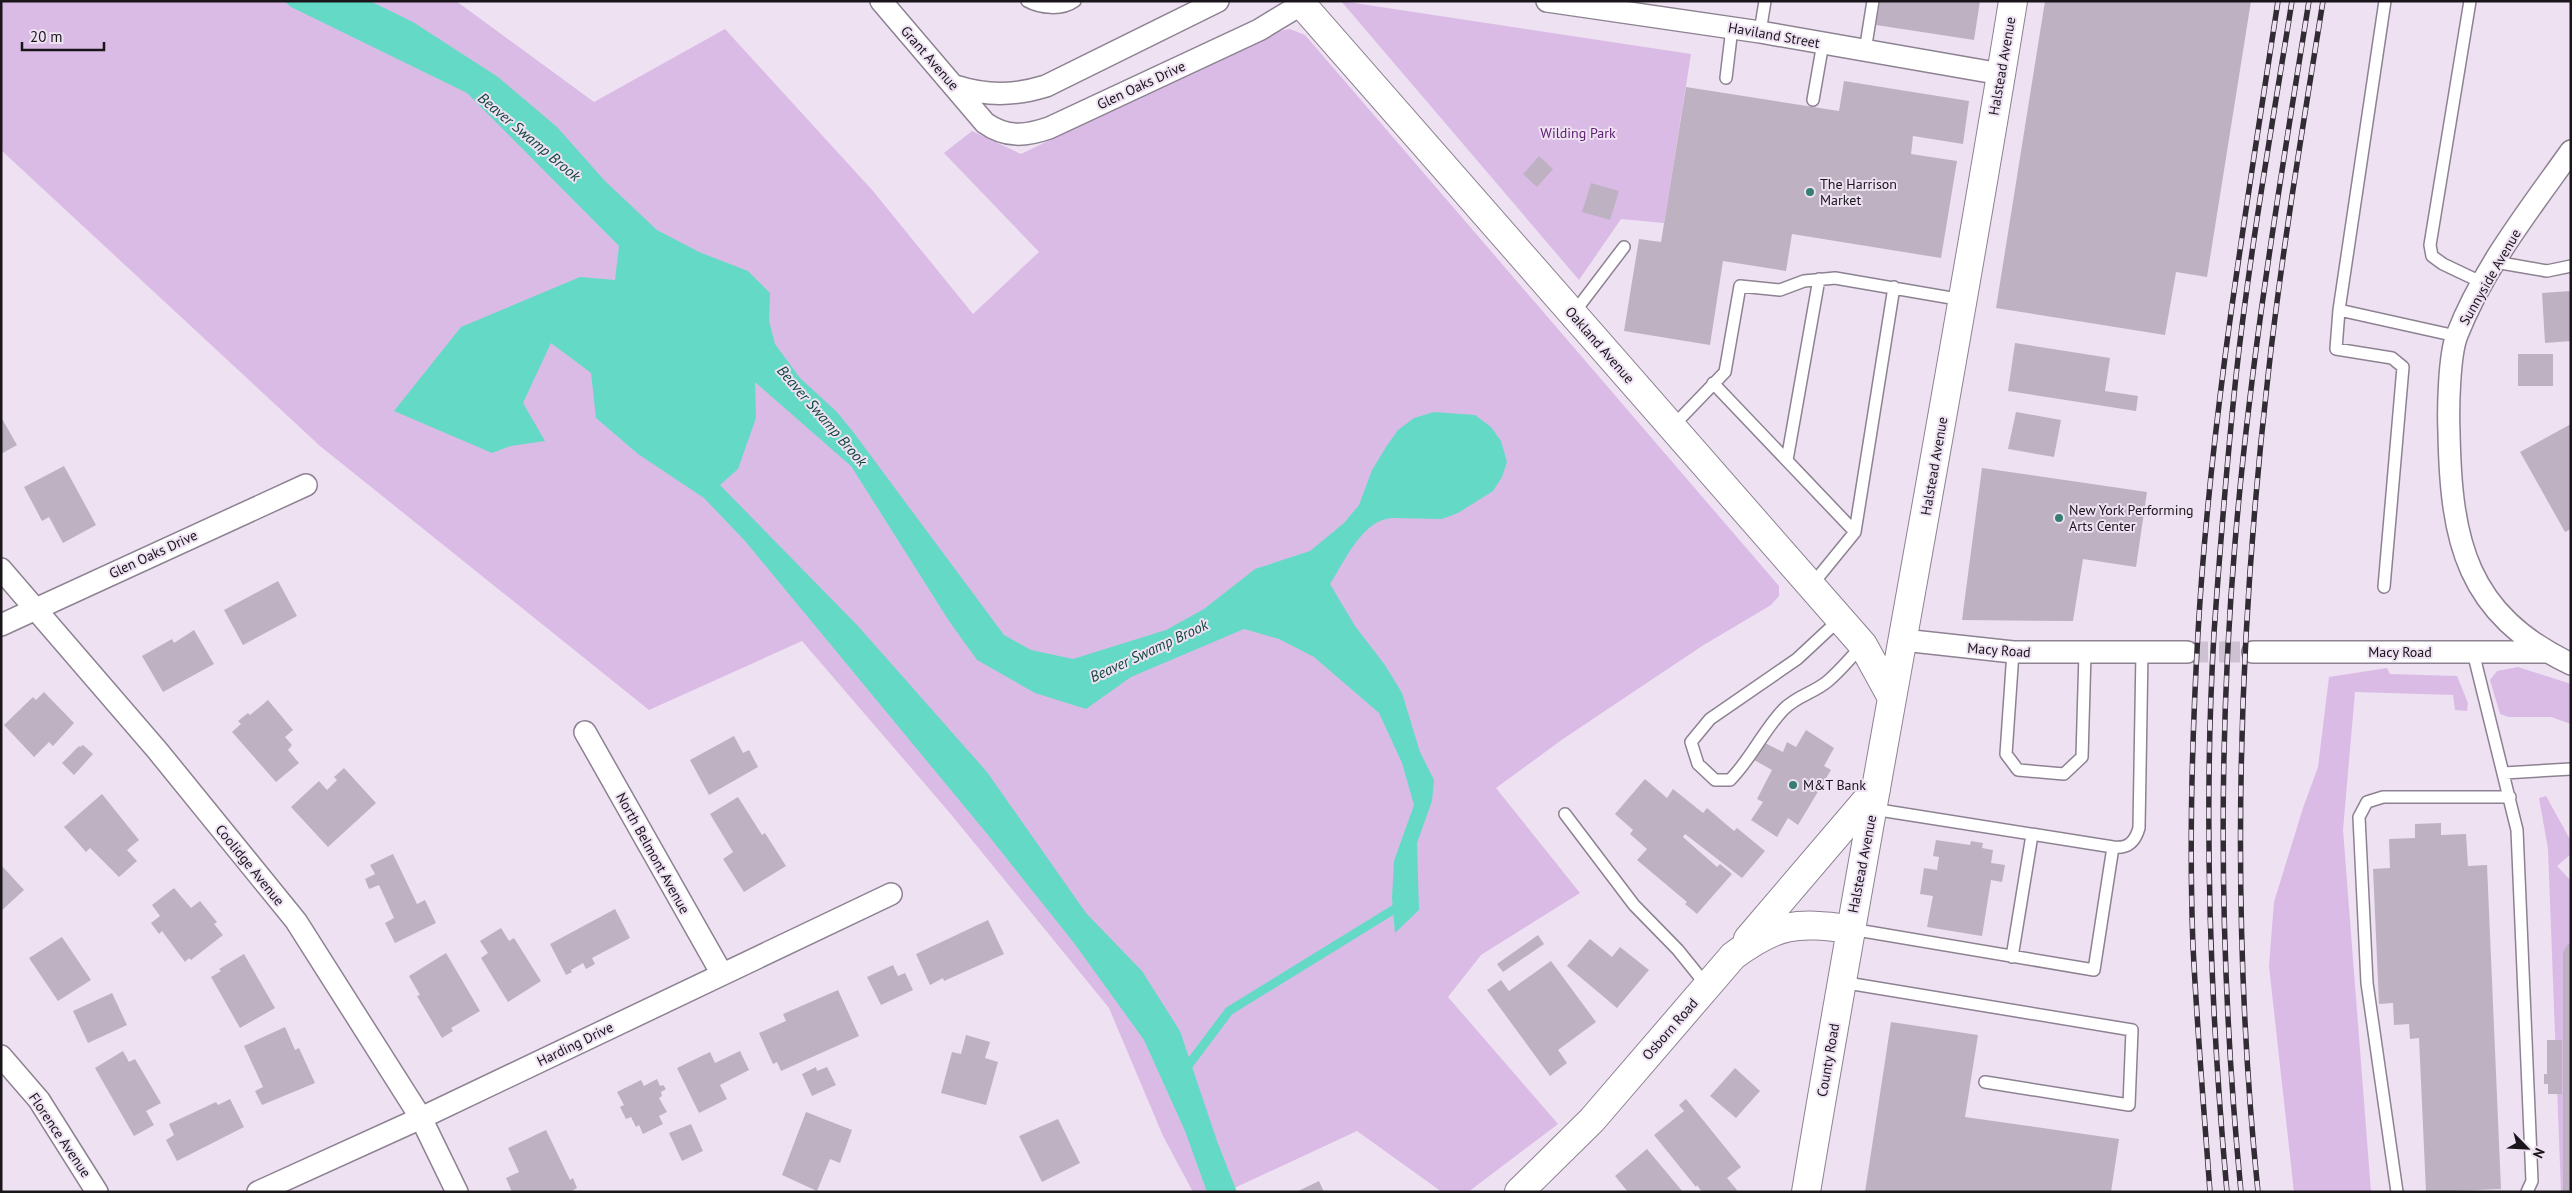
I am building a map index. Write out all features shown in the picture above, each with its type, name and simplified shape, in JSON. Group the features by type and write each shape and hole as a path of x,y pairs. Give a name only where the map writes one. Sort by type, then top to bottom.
{"street":[{"name":"Grant Avenue","path":"881,1 980,115"},
{"path":"954,86 977,93 1000,95 1022,93 1046,86 1218,1"},
{"name":"Haviland Street","path":"1546,1 1760,32 2001,74"},
{"name":"Halstead Avenue","path":"1850,929 1875,799 1891,696 1963,300 2013,1"},
{"name":"Glen Oaks Drive","path":"980,115 985,123 995,130 1017,136 1034,133 1258,30 1300,3"},
{"name":"Oakland Avenue","path":"1300,3 1863,645 1891,696"},
{"name":"Sunnyside Avenue","path":"2571,151 2495,262 2456,336 2449,410 2449,459 2457,529 2466,559 2477,584 2496,612 2520,634 2546,652 2571,664"},
{"name":"Glen Oaks Drive","path":"1,625 306,484"},
{"name":"Coolidge Avenue","path":"1,568 157,750 296,921 421,1118 458,1192"},
{"name":"Macy Road","path":"1902,640 2013,652 2186,652"},
{"name":"Macy Road","path":"2253,652 2546,652"},
{"name":"North Belmont Avenue","path":"585,732 722,974"},
{"path":"1733,956 1875,799"},
{"name":"Harding Drive","path":"258,1192 421,1118 891,894"},
{"name":"Osborn Road","path":"1519,1192 1592,1120 1733,956 1756,938 1778,928 1815,924 1850,929"},
{"name":"County Road","path":"1806,1192 1850,929"},
{"name":"Florence Avenue","path":"1,1056 39,1100 97,1192"}],"lane":[{"path":"1027,1 1040,8 1070,4 1075,1"},
{"path":"1760,32 1766,1"},
{"path":"1865,51 1873,1"},
{"path":"2384,587 2404,367 2392,358 2336,349 2339,310 2385,1"},
{"path":"2470,1 2430,245 2432,256 2442,264 2483,283"},
{"path":"1726,78 1732,28"},
{"path":"1813,100 1823,43"},
{"path":"1573,314 1624,247"},
{"path":"2495,262 2547,271 2571,266"},
{"path":"1672,427 1725,372 1740,286 1780,290 1804,281 1835,278 1963,300"},
{"path":"1787,460 1819,280"},
{"path":"1811,586 1856,532 1894,287"},
{"path":"2339,310 2456,336"},
{"path":"1713,383 1856,532"},
{"path":"1840,619 1797,659 1710,718 1691,742 1698,764 1716,780 1730,780 1743,767 1769,726 1784,710 1798,698 1827,682 1863,645"},
{"path":"2013,652 2006,754 2018,770 2064,774 2082,757 2085,652"},
{"path":"1875,799 2032,835 2121,848 2130,845 2136,837 2139,828 2142,652"},
{"path":"2473,652 2517,830 2532,1181 2527,1192"},
{"path":"2504,773 2571,769"},
{"path":"2397,1192 2368,983 2359,817 2367,802 2383,797 2510,797"},
{"path":"1565,814 1634,905 1678,950 1707,986"},
{"path":"2012,957 2032,835"},
{"path":"1850,929 2094,970 2113,847"},
{"path":"1841,982 2132,1030 2129,1104 1985,1082"}],"green space":[{"path":"1,1 456,1 594,102 725,29 873,191 973,314 1039,252 944,153 972,131 1021,154 1274,32 1290,29 1305,35 1779,586 1779,596 1771,605 1702,646 1563,739 1496,788 1580,893 1481,955 1448,997 1558,1124 1468,1192 1442,1192 1357,1131 1226,1192 1193,1192 1163,1136 1109,1008 949,812 802,641 649,710 320,446 1,150"},
{"name":"Wilding Park","path":"1341,1 1691,54 1664,223 1621,219 1579,280"},
{"path":"2518,667 2571,684 2571,724 2551,717 2509,717 2500,714 2490,680 2497,671"},
{"path":"2387,668 2390,674 2457,676 2468,703 2467,711 2455,710 2453,695 2355,692 2343,830 2371,1192 2294,1192 2269,966 2274,902 2303,808 2318,767 2329,677"},
{"path":"2546,796 2571,841 2571,854 2557,866 2571,881 2569,1192 2561,1192 2548,849 2539,798"}],"water":[{"path":"284,1 370,1 413,22 498,77 557,127 605,181 657,230 699,252 748,271 770,293 769,321 775,344 800,378 837,412 854,433 1004,635 1031,650 1073,659 1166,630 1204,609 1255,569 1310,551 1344,523 1359,505 1372,470 1386,447 1398,430 1414,418 1434,412 1475,415 1491,427 1501,441 1507,462 1502,477 1493,491 1458,513 1442,519 1392,518 1381,520 1355,543 1330,584 1355,626 1385,665 1402,693 1420,752 1434,780 1432,801 1417,843 1419,910 1395,933 1392,898 1394,861 1414,805 1402,763 1379,713 1314,657 1279,639 1244,629 1131,677 1086,709 1035,693 977,660 949,621 851,466 755,382 756,418 738,469 720,485 858,626 987,772 1086,913 1142,971 1180,1031 1217,1141 1237,1192 1207,1192 1185,1131 1144,1040 1074,943 988,835 745,541 704,498 638,454 596,418 591,373 551,343 523,403 545,441 511,446 492,453 394,411 461,327 580,277 615,280 619,246 467,93 291,7"}],"building":[{"path":"1880,1 1980,1 1974,40 1876,25"},
{"path":"2045,1 2251,1 2207,277 2176,272 2165,335 1996,308"},
{"name":"The Harrison Market","path":"1844,81 1969,101 1963,144 1913,136 1911,154 1957,161 1941,258 1792,234 1786,271 1723,261 1710,345 1624,331 1639,239 1661,242 1686,87 1839,111"},
{"path":"1539,156 1553,169 1537,187 1523,174"},
{"path":"1591,183 1619,191 1610,220 1582,212"},
{"path":"2571,291 2571,341 2545,343 2542,293"},
{"path":"2015,343 2110,358 2105,391 2138,396 2136,411 2008,391"},
{"path":"2518,354 2553,354 2553,386 2518,386"},
{"path":"2016,412 2061,420 2054,457 2008,449"},
{"path":"1,417 17,445 1,454"},
{"path":"2571,424 2571,529 2565,532 2520,452"},
{"path":"64,466 96,525 63,543 49,517 42,521 24,487"},
{"name":"New York Performing Arts Center","path":"1982,468 2147,492 2136,567 2083,559 2073,621 1962,620"},
{"path":"278,581 297,616 243,645 224,610"},
{"path":"194,630 214,664 163,692 142,656 172,639 174,643"},
{"path":"44,692 74,723 53,746 49,742 34,757 4,725 33,697 36,700"},
{"path":"268,700 293,730 285,737 292,745 288,750 299,763 276,782 232,732 241,724 238,721 248,713 250,715"},
{"name":"M&T Bank","path":"1806,730 1834,748 1824,766 1831,770 1798,825 1788,818 1777,837 1751,820 1763,802 1757,799 1772,770 1754,760 1765,743 1783,752 1787,742 1796,747"},
{"path":"734,736 743,753 749,750 758,767 709,795 690,760"},
{"path":"83,745 93,754 74,775 62,763 79,746"},
{"path":"344,768 376,803 328,847 291,807 319,781 327,790 337,780 334,777"},
{"path":"1645,779 1667,798 1673,789 1703,813 1707,808 1734,831 1737,828 1765,851 1742,878 1685,834 1683,837 1717,867 1720,864 1732,874 1697,914 1685,904 1687,902 1637,860 1647,849 1630,834 1633,830 1615,814"},
{"path":"102,794 139,840 127,850 137,861 119,877 90,848 86,852 64,827"},
{"path":"738,797 762,835 765,833 786,866 744,892 723,859 733,852 710,814"},
{"path":"2441,823 2441,835 2466,834 2468,866 2487,865 2501,1189 2426,1192 2419,1038 2410,1039 2409,1024 2394,1025 2393,1003 2379,1004 2373,869 2390,868 2389,839 2415,838 2415,824"},
{"path":"1936,840 1970,845 1971,841 1983,843 1982,848 1993,850 1991,863 2005,865 2002,882 1991,880 1982,936 1927,927 1933,896 1920,894 1924,868 1937,870 1939,857 1933,856"},
{"path":"393,854 417,904 425,900 436,923 395,943 385,923 394,918 379,885 369,889 365,879 375,874 370,865"},
{"path":"1,865 24,890 1,911"},
{"path":"174,888 191,908 200,901 217,922 214,924 223,935 191,960 189,958 185,962 162,931 159,934 151,923 160,916 152,905"},
{"path":"615,909 630,938 592,958 595,964 586,969 583,963 566,975 550,944"},
{"path":"988,920 1004,954 944,981 943,978 930,985 916,954"},
{"path":"501,928 509,941 514,938 541,981 508,1002 481,958 488,953 480,941"},
{"path":"1538,935 1544,944 1503,972 1497,964"},
{"path":"62,937 91,980 58,1001 29,958"},
{"path":"1590,939 1612,957 1620,947 1649,970 1617,1008 1567,966"},
{"path":"2568,944 2571,944 2571,1192 2563,1192 2563,952"},
{"path":"446,953 480,1011 451,1028 453,1031 442,1038 417,996 420,995 409,976"},
{"path":"244,954 275,1008 240,1028 211,977 221,971 219,969"},
{"path":"1551,961 1596,1022 1558,1050 1567,1063 1550,1076 1487,990 1501,980 1509,991"},
{"path":"893,965 898,976 905,973 913,990 881,1005 867,977"},
{"path":"838,990 859,1036 781,1071 777,1062 773,1064 759,1033 786,1021 783,1014"},
{"path":"112,993 127,1025 88,1043 73,1011"},
{"path":"1891,1022 1978,1035 1965,1117 2119,1139 2111,1192 1865,1192"},
{"path":"285,1027 295,1050 299,1048 315,1083 262,1105 255,1091 263,1087 244,1046"},
{"path":"966,1035 990,1042 985,1058 998,1062 986,1105 941,1093 952,1052 961,1054"},
{"path":"2547,1040 2562,1040 2562,1094 2548,1094 2548,1084 2544,1084 2544,1074 2547,1074"},
{"path":"123,1051 129,1062 135,1059 161,1103 146,1111 154,1125 134,1136 95,1068"},
{"path":"740,1051 749,1070 720,1085 727,1099 699,1113 677,1068 710,1052 715,1063"},
{"path":"816,1067 817,1071 827,1067 836,1085 812,1096 802,1074"},
{"path":"1735,1068 1760,1091 1736,1118 1710,1096"},
{"path":"657,1079 660,1086 663,1085 666,1089 661,1092 662,1096 659,1098 667,1112 659,1116 663,1124 643,1134 639,1125 636,1127 631,1117 626,1119 620,1107 624,1105 617,1092 641,1080 644,1086"},
{"path":"230,1099 244,1127 177,1161 166,1140 174,1135 169,1124 216,1102 218,1105"},
{"path":"1686,1099 1741,1167 1727,1178 1737,1190 1735,1192 1702,1192 1654,1135 1684,1111 1679,1105"},
{"path":"806,1112 852,1130 840,1163 830,1159 817,1191 782,1175"},
{"path":"1058,1119 1080,1163 1042,1182 1019,1136"},
{"path":"691,1124 703,1151 682,1161 669,1133"},
{"path":"546,1130 570,1180 573,1178 577,1188 570,1192 512,1192 506,1178 519,1172 508,1148"},
{"path":"1647,1149 1683,1192 1628,1192 1615,1176"},
{"path":"1319,1181 1324,1192 1296,1192"}],"waterway":[{"name":"Beaver Swamp Brook","path":"1184,1071 1229,1011 1401,905 1401,902"}],"tunnel":[{"path":"2187,652 2253,652"}],"railway":[{"path":"2210,1192 2196,1008 2191,868 2194,711 2198,633 2211,474 2220,395 2230,316 2278,1"},
{"path":"2227,1192 2216,1052 2210,913 2209,773 2214,633 2236,376 2262,188 2292,1"},
{"path":"2241,1192 2229,1030 2223,867 2223,786 2229,624 2241,475 2257,339 2309,1"},
{"path":"2258,1192 2243,988 2241,886 2241,784 2249,580 2268,376 2286,235 2323,1"}],"place":[{"name":"The Harrison Market","path":"1810,192"},
{"name":"New York Performing Arts Center","path":"2059,518"},
{"name":"M&T Bank","path":"1793,785"}]}
